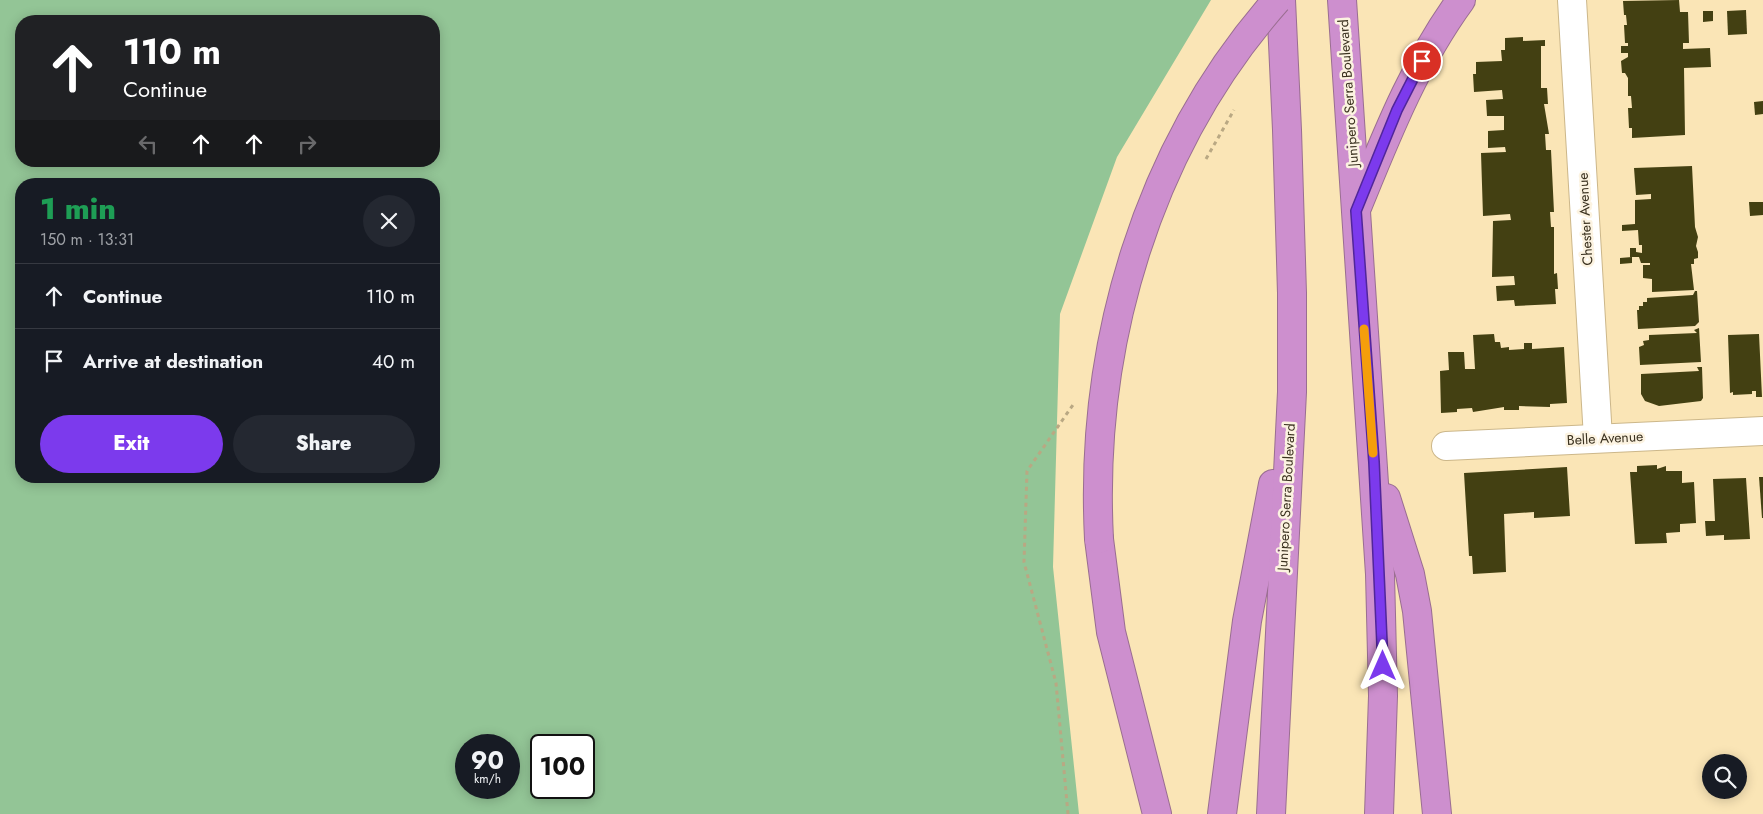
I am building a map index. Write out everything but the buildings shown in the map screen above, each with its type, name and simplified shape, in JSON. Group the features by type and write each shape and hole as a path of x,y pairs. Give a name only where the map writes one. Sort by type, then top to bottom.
{"highway":[{"name":"Junipero Serra Boulevard","path":"1272,814 1292,392 1290,235 1279,0"},
{"path":"1157,814 1111,632 1099,538 1098,466 1102,404 1112,338 1128,274 1159,187 1194,118 1230,60 1279,0"},
{"name":"Junipero Serra Boulevard","path":"1342,0 1374,462 1382,644 1379,814"},
{"path":"1356,211 1397,110 1431,44 1461,0"},
{"path":"1222,814 1250,602 1292,392"},
{"path":"1374,462 1412,583 1417,611 1437,814"}],"street":[{"name":"Chester Avenue","path":"1572,0 1598,438"},
{"name":"Belle Avenue","path":"1446,446 1763,430"}],"green space":[{"path":"0,0 1211,0 1117,157 1060,314 1053,567 1079,814 0,814"}],"slow traffic":[{"path":"1364,329 1373,453"}],"route":[{"path":"1383,666 1374,462 1356,211 1397,110 1422,61"}]}
